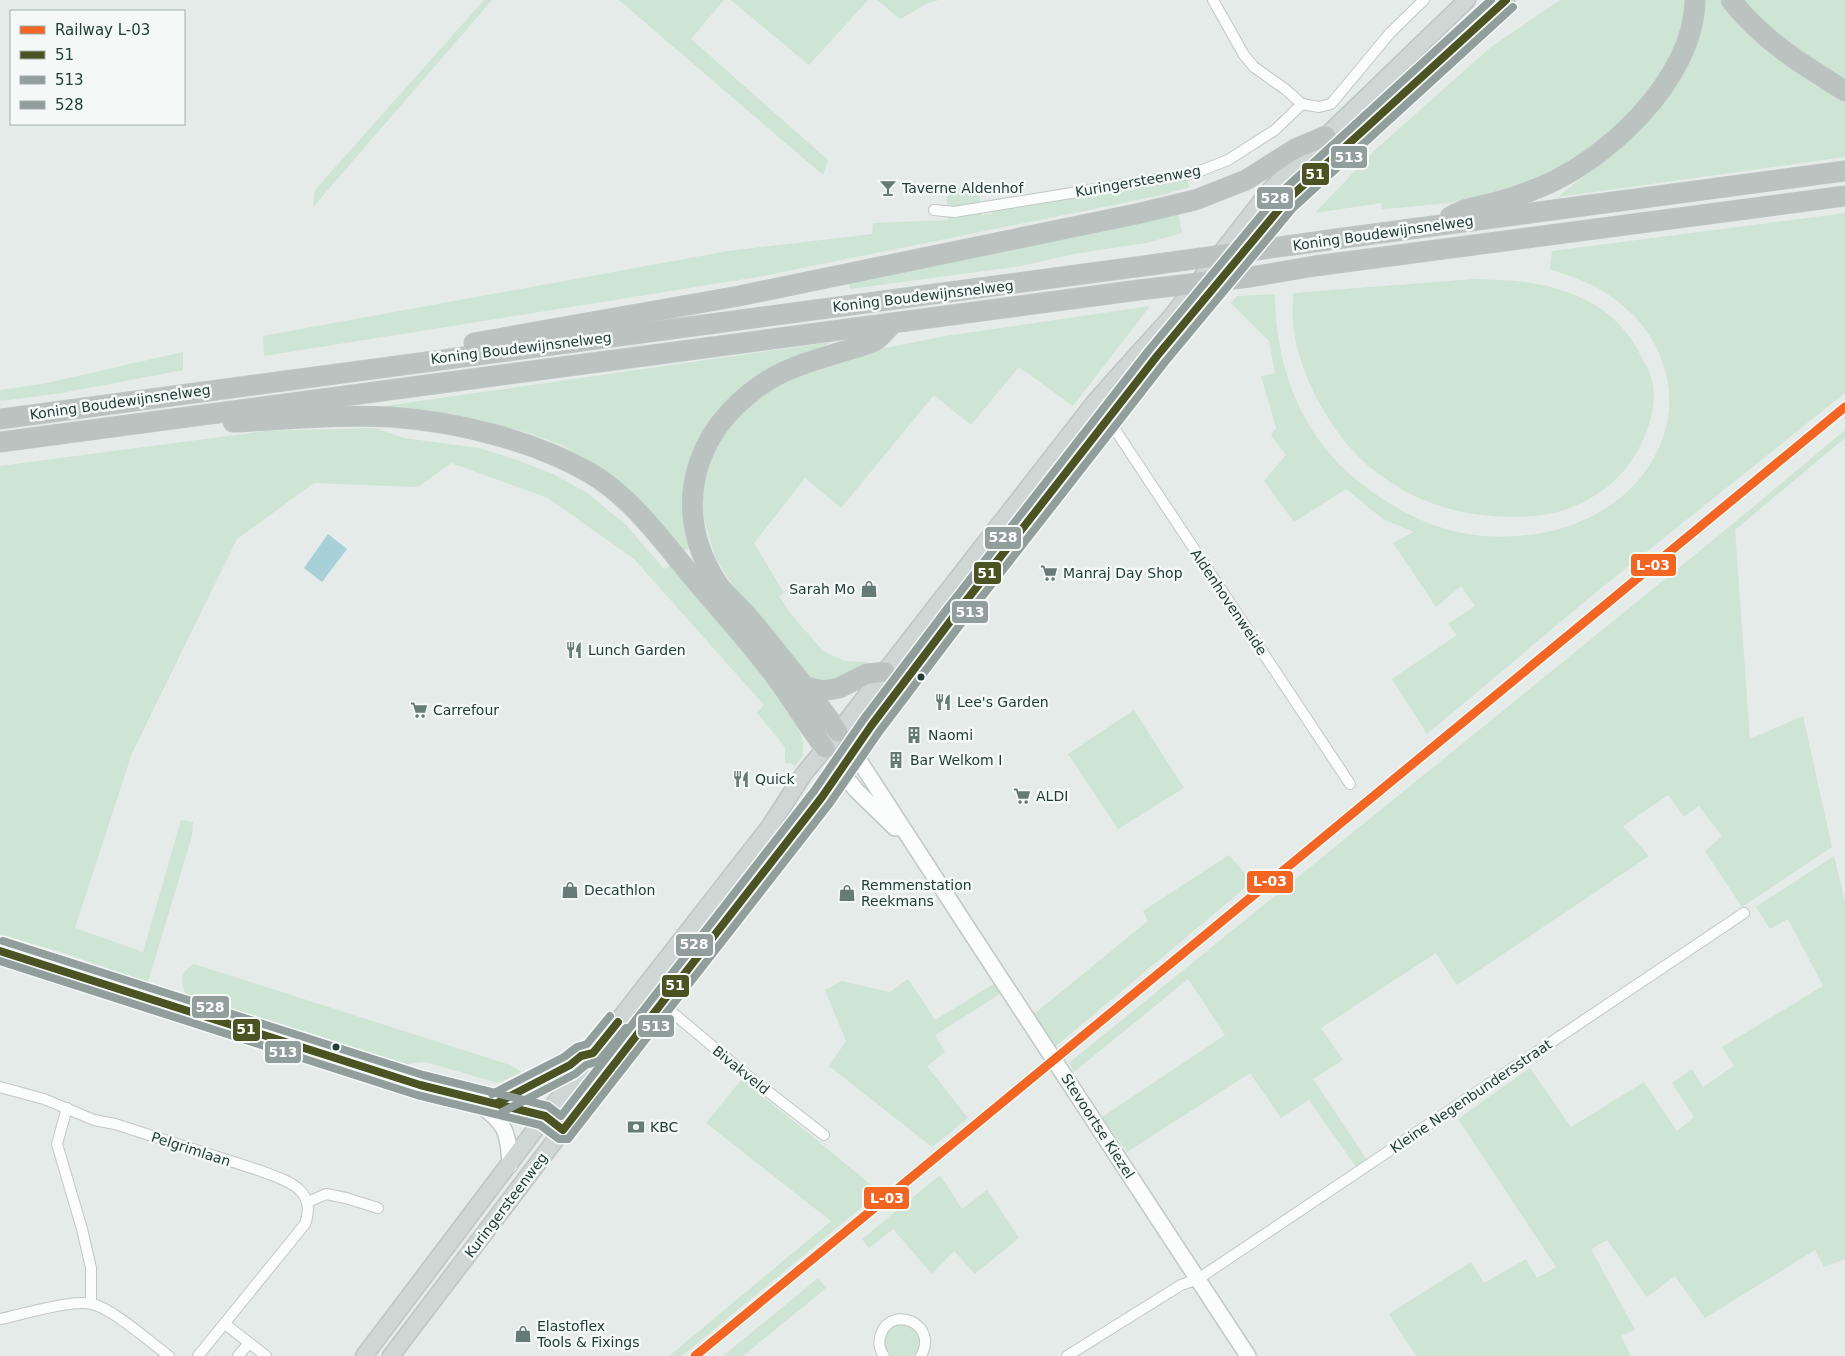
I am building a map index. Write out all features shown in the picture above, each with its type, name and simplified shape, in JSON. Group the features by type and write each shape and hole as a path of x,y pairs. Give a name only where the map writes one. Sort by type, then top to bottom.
{"highway":[{"path":"1439,225 1460,210 1497,202 1535,190 1586,164 1622,133 1644,112 1658,94 1679,60 1689,38 1695,15 1695,0"},
{"path":"1731,0 1751,24 1778,46 1845,91"},
{"path":"441,359 460,345 739,296 1187,202 1246,180 1295,149 1326,136"},
{"name":"Koning Boudewijnsnelweg","path":"0,419 1845,171"},
{"name":"Koning Boudewijnsnelweg","path":"0,442 1139,290 1250,277 1315,266 1845,196"},
{"path":"838,732 806,687 718,584 705,561 696,534 692,508 694,481 705,446 721,422 746,395 793,367 876,340 892,324"},
{"path":"194,415 233,422 336,415 422,421 478,430 514,440 552,454 592,474 623,498 658,534 770,669 825,748"},
{"path":"806,687 823,691 839,688 867,674 885,672"}],"main road":[{"name":"Kuringersteenweg","path":"364,1356 593,1053 770,826 800,780 1094,403 1171,317 1270,190 1466,0"},
{"name":"Kuringersteenweg","path":"392,1356 563,1130 822,797 954,615 1157,356 1196,312 1286,201 1506,0"},
{"name":"Stevoortse Kiezel","path":"838,732 854,751 914,846 1248,1356"},
{"name":"Stevoortse Kiezel","path":"825,748 856,790 914,846"},
{"path":"0,951 420,1085 497,1102 545,1116 563,1130"},
{"path":"497,1102 570,1065 581,1056 593,1053"},
{"path":"470,1097 499,1120 504,1128 509,1139 510,1165"}],"street":[{"path":"1213,0 1244,55 1254,67 1285,89 1302,104 1319,107 1331,104 1390,34 1424,0"},
{"name":"Kuringersteenweg","path":"934,210 954,212 1196,173 1228,160 1275,130 1302,104"},
{"name":"Aldenhovenweide","path":"1108,420 1350,784"},
{"name":"Kleine Negenbundersstraat","path":"1068,1356 1181,1285 1198,1279 1744,913"},
{"name":"Bivakveld","path":"661,1003 748,1076 824,1135"},
{"name":"Pelgrimlaan","path":"0,1087 44,1098 94,1120 114,1124 281,1179 300,1188 308,1202"},
{"path":"67,1108 57,1144 82,1229 91,1268 91,1303"},
{"path":"198,1356 305,1224 309,1213 308,1202 326,1194 378,1208"},
{"path":"0,1319 71,1304 91,1303 106,1309 169,1356"},
{"path":"884,1356 879,1345 882,1330 887,1324 902,1319 916,1323 921,1329 926,1343 921,1356"},
{"path":"225,1324 266,1356"},
{"path":"238,1356 249,1343"}],"green space":[{"path":"484,0 492,0 313,207 315,190"},
{"path":"619,0 724,0 691,39 828,160 823,175"},
{"path":"731,0 868,0 809,65"},
{"path":"877,0 939,0 930,2 900,19"},
{"path":"1560,0 1686,0 1678,35 1664,67 1643,97 1618,124 1589,148 1557,167 1525,183 1492,194 1437,204 1382,209 1381,203 1315,213 1374,151 1491,47"},
{"path":"1702,0 1719,0 1753,39 1817,87 1845,99 1845,157 1558,197 1618,148 1639,127 1666,94 1679,76 1698,38 1702,19"},
{"path":"1740,0 1845,0 1845,81 1768,29"},
{"path":"1185,168 1189,187 1162,195 758,277 264,356 263,336 728,251 872,234 873,223 948,220 946,189 979,185 981,215 992,214 991,200"},
{"path":"1178,212 1182,233 1146,243 1073,254 1021,266 850,289 848,279"},
{"path":"1845,213 1845,393 1595,593 1427,734 1392,679 1457,635 1448,624 1475,606 1461,586 1436,607 1393,543 1414,532 1383,519 1346,489 1294,522 1264,481 1286,455 1271,435 1276,428 1261,376 1275,373 1269,341 1231,303 1237,296 1275,294 1276,321 1280,347 1286,373 1295,398 1321,443 1339,464 1359,482 1399,509 1443,528 1475,535 1502,537 1530,535 1557,529 1583,520 1607,507 1629,491 1646,470 1660,445 1667,422 1669,407 1668,383 1665,369 1647,331 1629,311 1606,293 1586,282 1550,269 1552,251"},
{"path":"1474,279 1514,281 1540,285 1566,292 1599,307 1616,321 1630,337 1649,372 1653,388 1653,402 1651,417 1640,447 1623,472 1613,482 1596,495 1571,508 1539,516 1502,517 1461,512 1417,497 1389,482 1361,459 1333,425 1311,386 1297,345 1293,321 1293,293"},
{"path":"1150,306 1073,406 1019,367 971,425 934,395 841,508 805,478 754,543 784,593 779,596 791,614 823,651 845,661 868,662 863,669 826,686 807,679 752,616 715,557 701,509 703,482 713,453 727,428 748,404 797,373 864,352 946,336"},
{"path":"832,342 775,368 707,432 695,548 684,550 630,490 562,445 525,432 484,422 426,411 377,412 371,408"},
{"path":"183,352 183,370 62,393 0,401 0,390 42,384"},
{"path":"375,428 404,438 479,448 551,473 586,492 626,525 664,569 671,565 767,679 800,732 803,743 803,755 795,766 791,763 785,763 785,747 757,713 764,705 634,559 548,498 451,463 418,487 314,483 237,539 132,753 75,928 143,952 181,820 193,822 192,836 148,982 67,954 0,934 0,466 265,431"},
{"path":"1845,430 1845,438 1735,530 1750,739 1803,716 1832,847 1742,907 1705,851 1722,836 1699,806 1684,817 1668,795 1623,826 1649,856 1457,985 1436,953 1321,1028 1343,1060 1313,1079 1367,1160 1356,1167 1309,1100 1281,1118 1250,1073 1127,1152 1102,1117 1225,1035 1188,979 1074,1072 1069,1063 1734,523"},
{"path":"1134,710 1184,788 1118,829 1068,754"},
{"path":"1229,855 1252,882 1056,1046 1034,1014 1148,921 1143,911"},
{"path":"1834,856 1845,902 1845,1259 1824,1267 1815,1250 1705,1318 1675,1276 1647,1297 1607,1240 1591,1249 1635,1330 1621,1336 1631,1356 1416,1356 1389,1314 1471,1262 1484,1283 1526,1259 1537,1278 1556,1267 1458,1119 1530,1068 1571,1127 1644,1082 1677,1131 1694,1117 1672,1083 1692,1069 1703,1087 1734,1066 1722,1047 1823,986 1788,919 1770,929 1756,907"},
{"path":"194,964 510,1065 522,1072 498,1083 425,1062 412,1063 397,1069 187,996 182,978 186,970"},
{"path":"908,979 935,1020 994,984 1000,994 935,1035 945,1052 927,1066 968,1118 932,1147 829,1066 846,1041 825,990 842,981 890,992"},
{"path":"742,1079 880,1192 682,1356 669,1356 831,1221 706,1123"},
{"path":"940,1175 962,1209 987,1190 1019,1238 975,1274 954,1251 932,1274 893,1229 869,1248 862,1239"},
{"path":"818,1278 826,1288 743,1356 723,1356"},
{"path":"905,1323 914,1330 919,1338 920,1346 918,1351 914,1356 889,1356 883,1346 885,1333 896,1324"}],"water":[{"path":"328,534 347,549 322,582 304,568"}],"rail line":[{"name":"L-03","path":"695,1356 1845,407"}],"transit line":[{"name":"528","path":"3,941 423,1075 548,1106 561,1116 814,791 863,720 947,609 1149,350 1278,195 1491,0"},
{"name":"51","path":"0,951 420,1085 545,1116 563,1130 822,797 871,726 955,615 1157,356 1286,201 1506,0"},
{"name":"513","path":"0,961 417,1095 540,1125 559,1139 568,1139 830,803 879,732 963,621 1165,362 1293,208 1513,7"},
{"name":"528","path":"492,1094 564,1057 577,1047 587,1044 610,1016"},
{"name":"51","path":"497,1103 570,1065 581,1056 593,1053 618,1022"},
{"name":"513","path":"502,1112 575,1074 586,1065 599,1061 626,1028"}],"place":[{"name":"Taverne Aldenhof","path":"888,188"},
{"name":"Manraj Day Shop","path":"1049,573"},
{"name":"Sarah Mo","path":"869,589"},
{"name":"Lunch Garden","path":"574,650"},
{"name":"Lee's Garden","path":"943,702"},
{"name":"Carrefour","path":"419,710"},
{"name":"Naomi","path":"914,735"},
{"name":"Bar Welkom I","path":"896,760"},
{"name":"Quick","path":"741,779"},
{"name":"ALDI","path":"1022,796"},
{"name":"Decathlon","path":"570,890"},
{"name":"Remmenstation Reekmans","path":"847,893"},
{"name":"KBC","path":"636,1127"},
{"name":"Elastoflex Tools & Fixings","path":"523,1334"}]}
